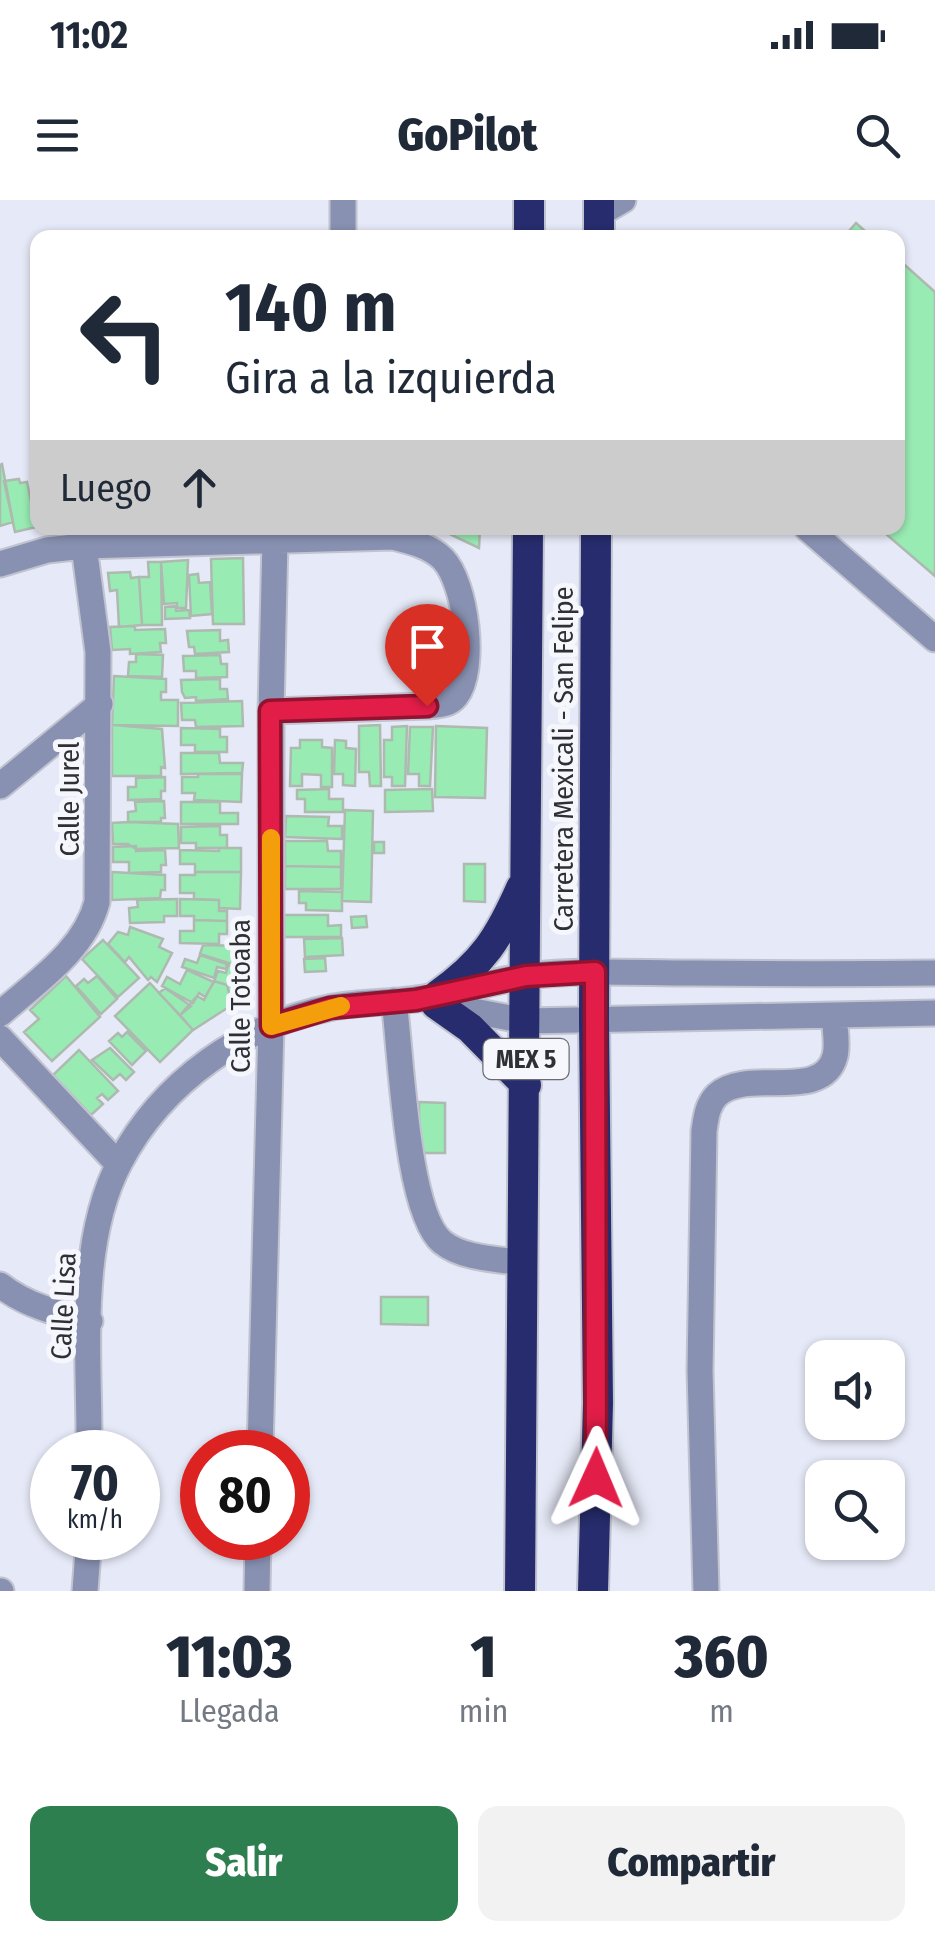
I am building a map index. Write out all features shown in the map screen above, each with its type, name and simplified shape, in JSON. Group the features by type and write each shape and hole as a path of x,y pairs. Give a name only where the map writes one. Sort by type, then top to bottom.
{"highway":[{"path":"529,230 530,200"},
{"name":"Carretera Mexicali - San Felipe","path":"520,1591 528,535"},
{"name":"Carretera Mexicali - San Felipe","path":"593,1591 598,1403 594,1020 596,535"},
{"path":"421,1000 467,974 485,956 526,876"},
{"path":"421,1000 470,1028 526,1086"}],"street":[{"path":"343,200 343,230"},
{"path":"815,535 935,639"},
{"path":"0,564 47,550 84,546 392,538 431,550 443,560 456,581 464,608 464,666 458,694 446,704 427,706 270,711"},
{"name":"Calle Totoaba","path":"261,1430 271,1026 270,711 275,540"},
{"name":"Calle Jurel","path":"0,1014 71,950 94,917 99,886 100,704 98,652 84,546"},
{"path":"0,786 100,704"},
{"name":"Calle Lisa","path":"89,1430 91,1262 118,1164 152,1113 186,1078 229,1047 271,1026 330,1008 421,1000 526,976 595,972 935,973"},
{"path":"421,1000 411,1160 418,1197 432,1231 444,1244 464,1253 524,1263"},
{"name":"Calle Lisa","path":"421,1000 526,1021 935,1014"},
{"path":"706,1591 700,1372 704,1131 708,1109 718,1095 731,1087 815,1079 827,1072 835,1057 834,1017"},
{"path":"0,1038 118,1164"},
{"path":"0,1285 16,1298 39,1308 90,1322"},
{"path":"85,1591 87,1560"},
{"path":"257,1591 258,1560"}],"building":[{"path":"905,265 935,292 935,576 887,535 905,535"},
{"path":"0,465 13,522 0,526"},
{"path":"4,481 27,482 30,528 15,532"},
{"path":"452,535 480,535 479,548"},
{"path":"243,558 244,624 213,624 211,559"},
{"path":"188,560 186,608 176,611 189,610 190,618 165,619 165,607 177,603 164,604 161,562"},
{"path":"148,562 161,562 162,625 142,625 139,577 149,577"},
{"path":"130,572 131,578 139,577 142,625 119,627 117,590 110,591 108,573"},
{"path":"198,574 199,583 210,582 212,614 191,616 189,575"},
{"path":"135,626 135,630 165,629 166,643 160,643 161,652 130,654 130,649 112,650 110,627"},
{"path":"220,630 220,641 228,640 229,652 195,654 194,647 189,647 187,631"},
{"path":"136,654 163,655 162,677 128,676 129,662 136,662"},
{"path":"220,655 221,664 227,664 227,677 196,678 196,671 184,671 183,656"},
{"path":"114,676 166,679 166,692 161,692 161,700 178,700 178,726 112,725"},
{"path":"220,679 220,689 227,689 228,699 196,701 196,697 185,698 182,692 181,680"},
{"path":"242,701 243,726 196,727 195,720 182,720 181,703"},
{"path":"112,725 162,729 165,768 161,767 161,776 112,776"},
{"path":"380,725 381,786 370,786 369,772 359,772 359,726"},
{"path":"407,726 405,786 392,786 392,777 384,777 384,740 392,740 392,727"},
{"path":"436,726 487,728 485,798 435,797"},
{"path":"410,727 433,727 430,786 419,786 419,774 408,774"},
{"path":"181,728 220,729 220,737 227,737 227,752 195,752 195,745 181,745"},
{"path":"300,740 322,740 322,747 332,748 332,787 321,787 321,775 302,774 302,786 290,786 291,748 300,748"},
{"path":"335,740 346,741 346,748 356,749 355,786 343,785 343,774 334,774"},
{"path":"181,753 219,753 220,763 243,763 242,773 181,774"},
{"path":"242,774 241,802 194,800 195,793 182,793 182,777"},
{"path":"165,777 161,799 128,800 128,787 136,787 136,778"},
{"path":"329,789 329,799 343,799 343,812 305,812 305,799 297,799 297,790"},
{"path":"432,789 433,811 385,812 385,790"},
{"path":"164,801 165,818 161,822 128,822 128,812 136,811 135,802"},
{"path":"181,802 220,802 220,813 238,813 238,824 181,824"},
{"path":"345,810 373,811 371,902 342,901"},
{"path":"286,816 329,817 328,826 342,826 342,839 285,837"},
{"path":"112,823 178,824 179,848 136,849 128,844 113,844"},
{"path":"220,826 220,835 227,835 227,848 196,848 196,843 181,843 181,827"},
{"path":"285,841 327,841 328,851 341,851 341,867 285,866"},
{"path":"374,842 384,842 384,853 374,853"},
{"path":"136,846 136,851 165,850 166,865 161,865 161,872 129,873 129,862 113,862 113,847"},
{"path":"241,848 241,872 195,872 195,864 180,864 180,850"},
{"path":"464,864 485,864 485,902 464,901"},
{"path":"285,866 341,867 341,889 285,889"},
{"path":"112,872 165,875 165,890 161,890 160,898 112,900"},
{"path":"241,872 240,909 219,908 219,900 194,899 194,893 180,893 180,875"},
{"path":"299,891 342,892 342,911 306,910 306,903 299,903"},
{"path":"177,899 177,916 164,916 164,922 130,923 129,908 138,907 137,900"},
{"path":"180,899 219,900 219,911 227,911 227,921 180,916"},
{"path":"284,915 328,915 328,926 341,925 341,937 284,937"},
{"path":"366,916 367,927 352,928 351,917"},
{"path":"194,920 227,921 227,934 219,934 219,944 180,943 180,931 194,931"},
{"path":"130,927 163,939 159,947 172,953 157,982 151,977 148,980 129,957 125,962 108,944 118,932 128,935"},
{"path":"342,938 343,955 305,957 304,939"},
{"path":"103,940 139,978 118,997 82,959"},
{"path":"203,945 242,946 241,967 200,954"},
{"path":"200,955 227,964 226,969 217,967 214,978 182,967 185,959 197,963"},
{"path":"325,958 326,971 305,972 304,959"},
{"path":"228,965 240,969 241,1002 232,1005 227,985 214,981 218,971 226,973"},
{"path":"187,970 214,982 205,997 199,993 193,1003 162,986 167,977 180,984"},
{"path":"66,976 100,1017 52,1061 24,1032 39,1019 30,1010"},
{"path":"97,976 117,999 101,1014 76,986"},
{"path":"214,981 227,985 232,1005 193,1030 180,1015 197,996 204,1000"},
{"path":"150,983 193,1030 160,1062 115,1016"},
{"path":"165,988 191,1006 180,1015 159,993"},
{"path":"127,1032 146,1051 132,1065 109,1041 118,1033 122,1037"},
{"path":"110,1048 134,1072 126,1080 120,1074 113,1080 92,1060"},
{"path":"79,1050 118,1091 108,1100 102,1094 97,1098 103,1104 91,1115 53,1075"},
{"path":"419,1102 445,1103 445,1153 419,1153"},
{"path":"381,1297 428,1297 428,1325 381,1324"}],"slow traffic":[{"path":"271,838 271,1026 341,1006"}],"route":[{"path":"427,706 270,711 271,1026 330,1008 416,1000 526,976 595,972 596,1478"}]}
